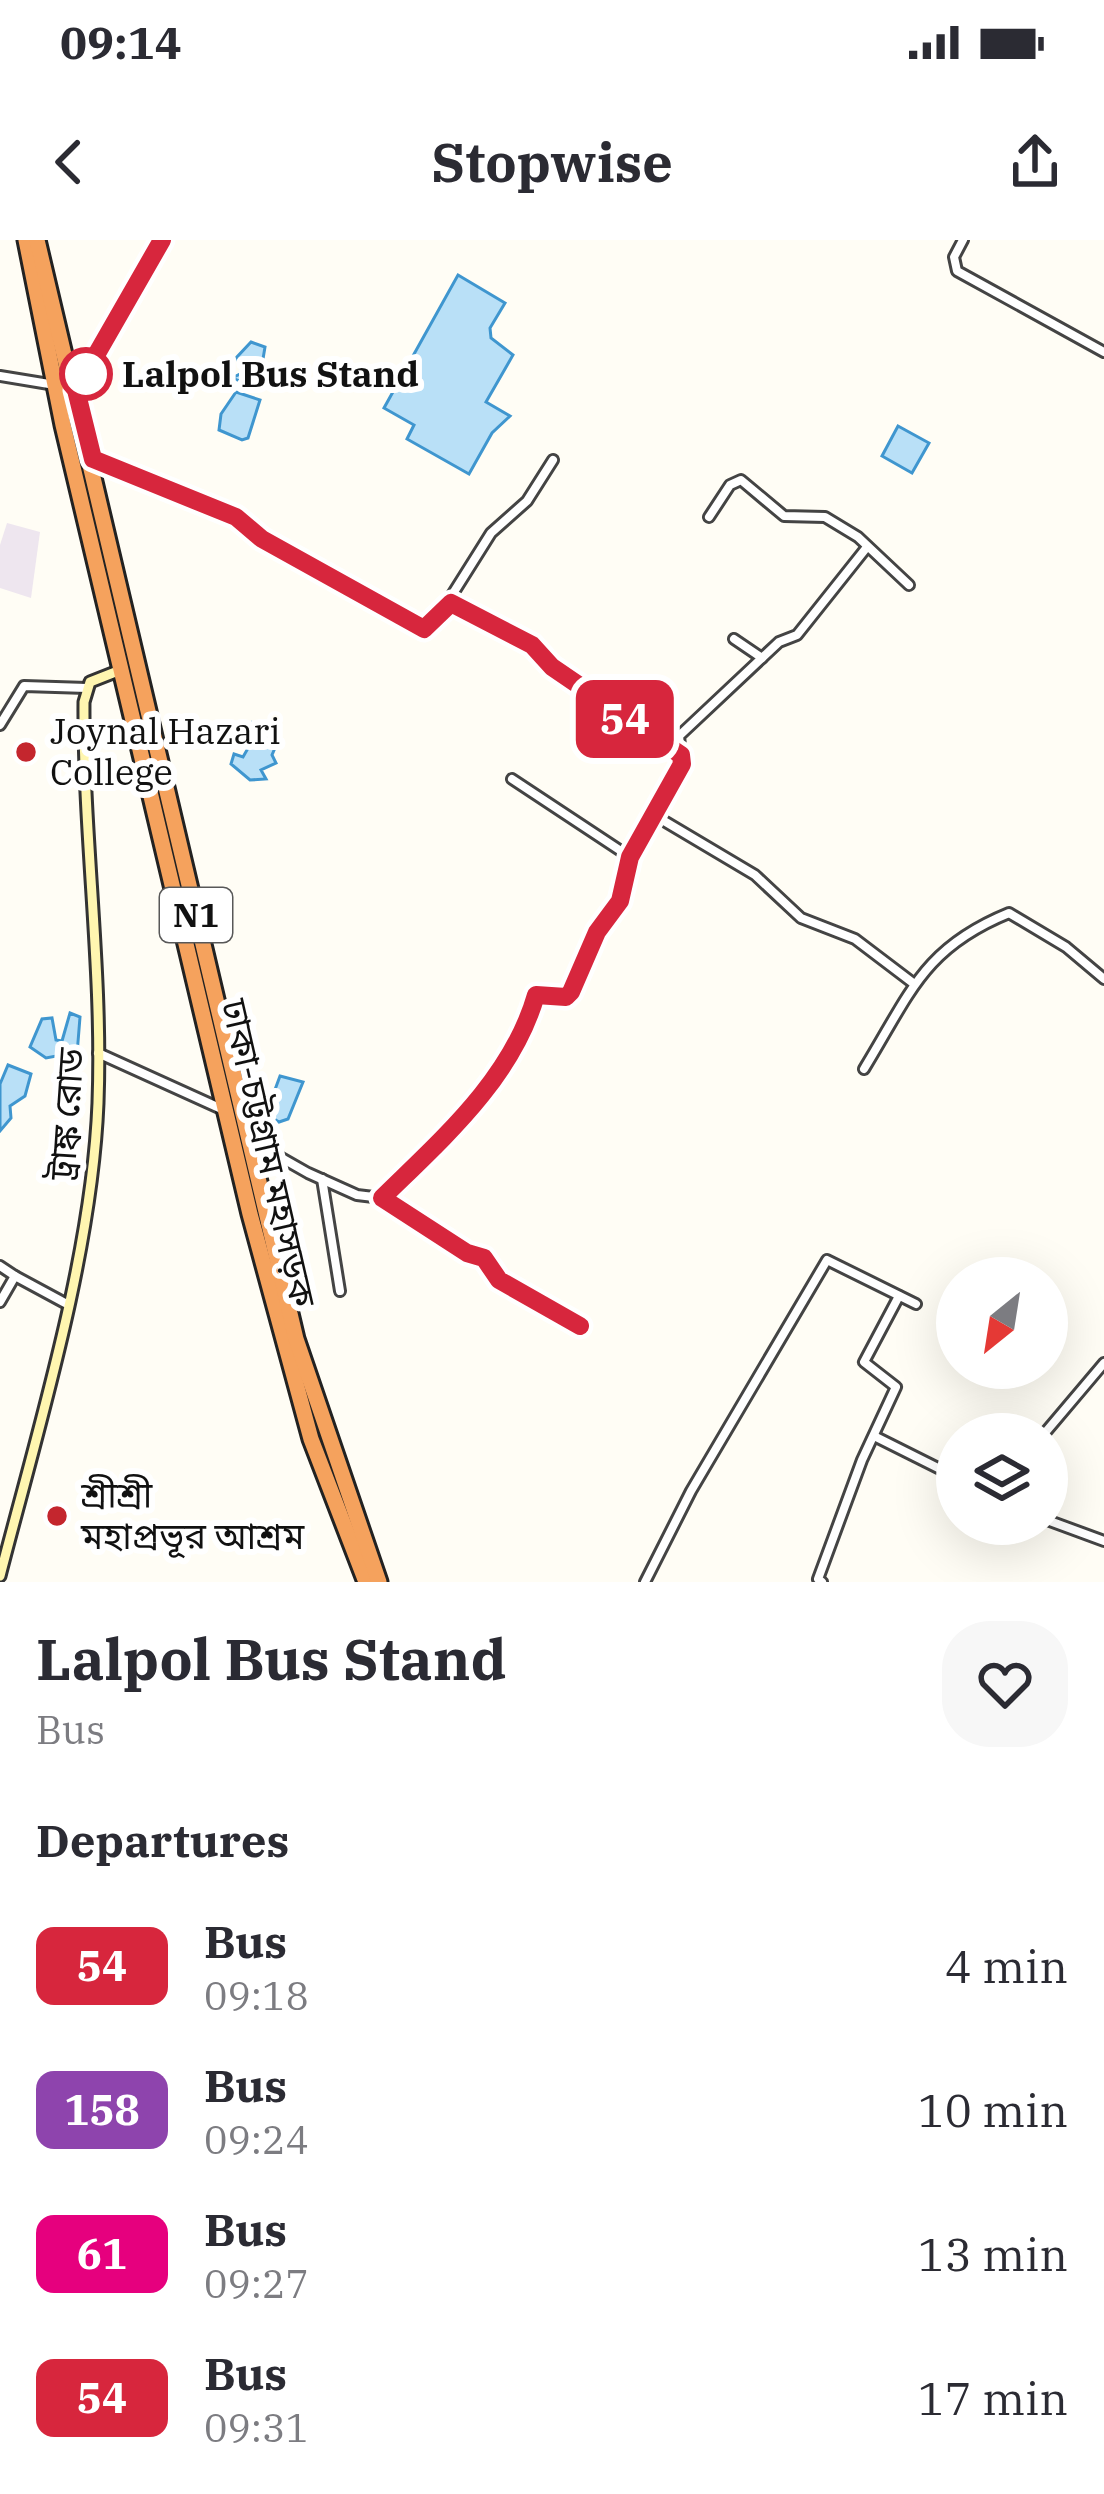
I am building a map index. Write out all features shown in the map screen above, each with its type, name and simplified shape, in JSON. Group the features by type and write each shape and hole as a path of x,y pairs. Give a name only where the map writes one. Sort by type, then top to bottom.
{"highway":[{"name":"ঢাকা-চট্টগ্রাম মহাসড়ক","path":"26,240 50,322 95,526 304,1371 379,1582"},
{"name":"ঢাকা-চট্টগ্রাম মহাসড়ক","path":"38,240 50,322"},
{"name":"ঢাকা-চট্টগ্রাম মহাসড়ক","path":"122,629 123,669 149,749"},
{"name":"ঢাকা-চট্টগ্রাম মহাসড়ক","path":"155,772 227,1111 292,1378 366,1582"}],"main road":[{"path":"76,390 162,240"},
{"path":"50,322 72,372 93,459 95,526"},
{"path":"50,322 49,384 69,474 95,526"},
{"path":"72,372 79,376 87,371"},
{"path":"87,688 123,669"},
{"name":"ট্রাঙ্ক রোড","path":"0,1576 65,1303 91,1170 98,1053 87,688"}],"street":[{"path":"963,240 954,257 957,271 1104,352"},
{"path":"0,376 49,384"},
{"path":"93,459 236,517 262,539 424,629 447,603 491,533 526,501 553,460"},
{"path":"709,517 730,485 741,480 784,516 825,517 909,585"},
{"path":"382,1198 443,1138 510,1058 536,995 566,997 571,992 597,932 620,901 630,857 682,764 677,742 690,722 778,642 797,635 867,547"},
{"path":"447,603 532,645 552,667 681,755"},
{"path":"734,639 762,658"},
{"path":"0,725 24,686 87,688"},
{"path":"512,779 630,857"},
{"path":"654,815 755,875 801,918 855,939 913,983"},
{"path":"864,1069 913,983 946,945 1009,914 1066,947 1104,979"},
{"path":"98,1053 227,1111"},
{"path":"248,1139 322,1179 382,1198 467,1253 484,1258 499,1280 580,1326"},
{"path":"322,1179 340,1292"},
{"path":"645,1582 691,1490 827,1260 916,1304"},
{"path":"0,1265 65,1303"},
{"path":"0,1302 15,1276"},
{"path":"822,1582 825,1559 896,1387 864,1362 899,1296"},
{"path":"1062,1413 1104,1364"},
{"path":"874,1436 936,1467"},
{"path":"1068,1528 1104,1541"}],"shaded area":[{"path":"7,523 40,532 31,598 0,588 0,545"}],"water":[{"path":"458,275 505,303 490,328 491,338 513,355 486,402 510,416 492,433 469,474 407,439 414,425 384,408"},
{"path":"251,342 265,347 258,389 232,378 242,373 237,357"},
{"path":"236,392 260,400 248,438 242,440 219,430 221,414"},
{"path":"898,426 929,443 912,473 882,456"},
{"path":"252,723 267,740 276,735 278,741 272,755 276,763 261,770 266,779 250,780 231,764 234,754 243,757 251,743 243,737"},
{"path":"70,1013 80,1017 76,1067 65,1065 62,1055 46,1058 30,1047 42,1019 52,1018 56,1040 62,1041"},
{"path":"8,1065 31,1074 25,1096 10,1106 11,1118 0,1131 0,1084"},
{"path":"280,1076 303,1082 288,1119 279,1122 266,1114"}],"bus line":[{"name":"54","path":"162,240 76,390 93,459 236,517 262,539 424,629 451,603 532,645 552,667 577,679 614,712 681,755 682,764 630,857 620,901 597,932 571,992 566,997 536,995 510,1058 443,1138 382,1198 467,1253 484,1258 499,1280 580,1326"}],"place":[{"name":"Lalpol Bus Stand","path":"86,374"},
{"name":"Joynal Hazari College","path":"26,752"},
{"name":"শ্রীশ্রী মহাপ্রভূর আশ্রম","path":"57,1516"}]}
